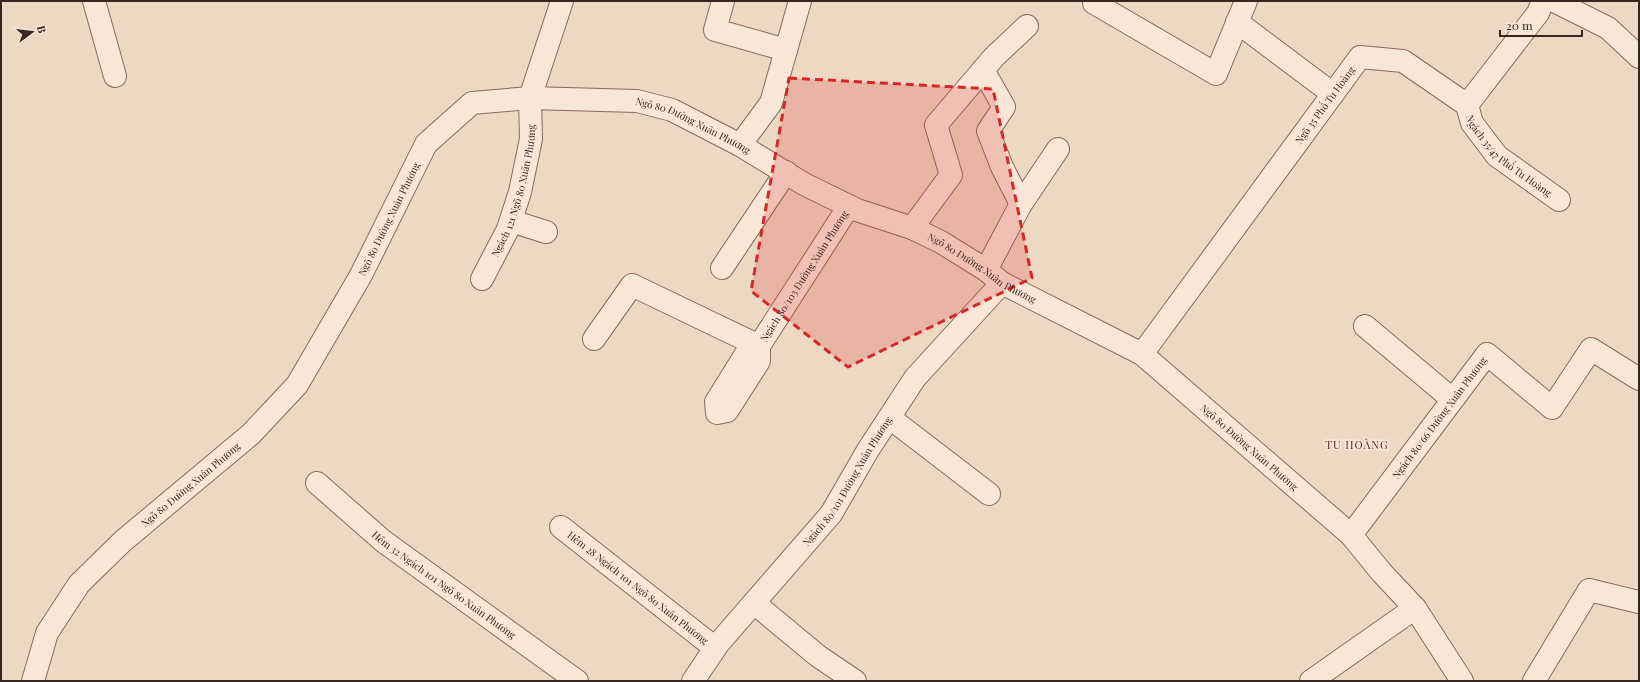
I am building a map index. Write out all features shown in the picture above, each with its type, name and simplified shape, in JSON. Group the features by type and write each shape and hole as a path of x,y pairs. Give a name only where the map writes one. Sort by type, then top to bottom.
{"street":[{"path":"94,1 115,76"},
{"name":"Ngách 121 Ngõ 80 Xuân Phương","path":"482,279 508,230 522,187 531,139 530,98 562,1"},
{"path":"723,1 716,30 786,50"},
{"path":"740,145 770,103 800,1"},
{"path":"1094,1 1094,3 1216,74 1246,1"},
{"path":"1467,105 1538,13 1542,1"},
{"path":"1554,1 1608,28 1639,57"},
{"path":"1237,22 1333,94"},
{"path":"912,228 951,175 936,125 994,57 1027,26"},
{"name":"Ngõ 35 Phố Tu Hoàng","path":"1142,354 1360,58 1403,61 1467,105"},
{"path":"983,70 1004,107 988,131 1002,167 1021,204"},
{"name":"Ngõ 80 Đường Xuân Phương","path":"33,681 47,633 79,584 123,541 251,434 297,386 360,275 426,144 472,103 530,98 637,101 672,110 740,145 804,184 849,206 912,228 941,242 994,276 1142,354 1351,535 1382,573 1415,608 1462,681"},
{"name":"Ngách 35/47 Phố Tu Hoàng","path":"1467,105 1472,123 1497,156 1559,200"},
{"name":"Ngách 80/101 Đường Xuân Phương","path":"693,681 715,648 831,514 868,450 915,378 994,276 1021,204 1058,149"},
{"path":"722,268 786,172"},
{"name":"Ngách 80/103 Đường Xuân Phương","path":"716,402 717,413 728,411 759,361 759,346 849,206"},
{"path":"511,221 546,232"},
{"path":"594,339 632,285 759,346"},
{"path":"1365,326 1452,398"},
{"name":"Ngách 80/66 Đường Xuân Phương","path":"1351,535 1452,398 1487,354 1552,408 1591,349 1639,379"},
{"path":"890,418 989,494"},
{"name":"Hẻm 32 Ngách 101 Ngõ 80 Xuân Phương","path":"317,483 383,542 577,681"},
{"name":"Hẻm 28 Ngách 101 Ngõ 80 Xuân Phương","path":"561,527 715,648"},
{"path":"1534,681 1589,590 1639,602"},
{"path":"754,603 818,656 855,681"},
{"path":"1311,681 1415,608"}],"highlighted area":[{"path":"789,78 993,89 1032,278 848,367 751,291"}],"district":[{"name":"TU HOÀNG","path":"1357,445"}]}
